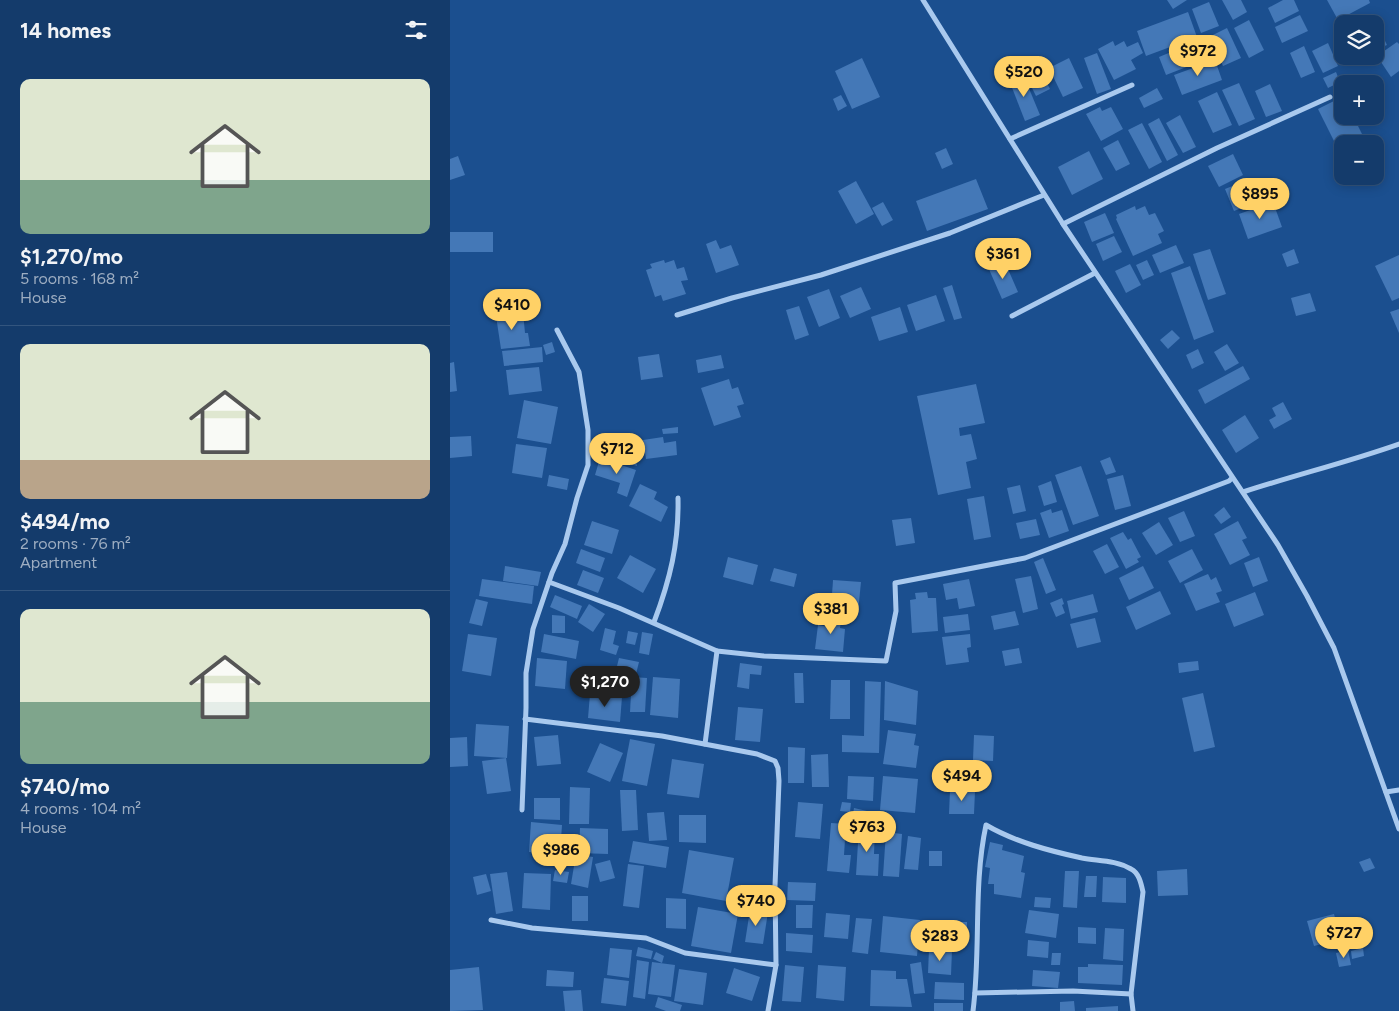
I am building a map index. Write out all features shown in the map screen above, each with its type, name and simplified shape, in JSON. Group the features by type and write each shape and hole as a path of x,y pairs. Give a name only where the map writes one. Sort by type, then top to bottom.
{"street":[{"path":"923,0 1044,195 1278,545 1334,648 1399,828"},
{"path":"1010,138 1132,85"},
{"path":"1063,224 1217,148 1330,97"},
{"path":"677,315 830,272 950,232 1044,195"},
{"path":"1012,316 1095,272"},
{"path":"522,810 526,673 533,629 549,582 565,544 588,465 588,430 579,372 557,330"},
{"path":"1243,492 1399,444"},
{"path":"549,582 654,622 717,651 764,656 886,661 896,611 894,582 1025,558 1093,531 1191,496 1229,481 1232,478"},
{"path":"654,622 666,591 674,554 679,527 678,498"},
{"path":"705,744 717,651"},
{"path":"525,719 662,736 775,761 778,768 775,876 776,965 768,1011"},
{"path":"1386,792 1399,790"},
{"path":"974,1011 980,853 986,825 1043,848 1082,858 1120,863 1133,870 1140,879 1143,892 1131,994 1133,1011"},
{"path":"491,920 532,928 646,938 685,953 776,965"},
{"path":"976,993 1073,991 1131,994"}],"building":[{"path":"1167,0 1187,0 1173,9"},
{"path":"1222,0 1241,0 1247,12 1233,20"},
{"path":"1283,0 1294,0 1299,11 1275,23 1268,8"},
{"path":"1327,0 1369,0 1370,3 1347,15 1335,15"},
{"path":"1209,2 1219,26 1201,33 1192,9"},
{"path":"1188,12 1197,37 1146,56 1137,31"},
{"path":"1300,15 1308,31 1282,43 1275,27"},
{"path":"1249,20 1264,50 1249,58 1234,28"},
{"path":"1227,28 1241,58 1223,66 1209,37"},
{"path":"1200,40 1207,59 1166,75 1159,57"},
{"path":"1113,41 1115,46 1124,41 1127,47 1138,42 1143,53 1131,60 1136,69 1114,80 1098,49"},
{"path":"1397,42 1399,44 1399,71 1391,77 1383,65 1384,51"},
{"path":"1328,43 1334,57 1334,65 1338,66 1323,73 1312,51"},
{"path":"1304,46 1315,72 1301,78 1290,53"},
{"path":"1097,53 1111,89 1097,94 1084,58"},
{"path":"862,58 880,97 852,109 835,71"},
{"path":"1069,58 1083,88 1063,97 1049,68"},
{"path":"1215,60 1222,80 1182,95 1174,75"},
{"path":"1040,69 1050,89 1036,96 1026,76"},
{"path":"1336,72 1337,75 1334,75 1334,85 1328,88 1323,78"},
{"path":"1023,74 1040,115 1025,121 1009,80"},
{"path":"1239,83 1255,119 1239,126 1222,90"},
{"path":"1270,84 1282,111 1266,117 1255,91"},
{"path":"1157,88 1163,99 1144,108 1139,98"},
{"path":"1217,92 1232,125 1213,133 1198,101"},
{"path":"841,95 847,106 838,111 833,99"},
{"path":"1334,101 1334,125 1358,125 1362,135 1334,135 1334,141 1318,109"},
{"path":"1100,107 1102,111 1111,107 1123,129 1101,141 1086,114"},
{"path":"1180,115 1196,147 1183,153 1166,123"},
{"path":"1159,118 1178,155 1167,161 1148,124"},
{"path":"1142,123 1162,162 1149,169 1128,130"},
{"path":"1118,140 1130,164 1116,171 1103,148"},
{"path":"946,148 953,164 942,169 935,153"},
{"path":"1089,151 1103,179 1072,195 1058,167"},
{"path":"1233,154 1243,175 1219,187 1208,166"},
{"path":"458,156 465,175 450,180 450,159"},
{"path":"976,179 988,209 927,231 916,201"},
{"path":"856,181 874,214 856,224 838,191"},
{"path":"1240,183 1249,205 1234,211 1225,189"},
{"path":"883,202 893,220 882,226 872,208"},
{"path":"1273,202 1282,227 1248,239 1239,214"},
{"path":"1135,206 1136,210 1145,206 1149,215 1155,213 1164,231 1158,234 1162,243 1133,256 1116,219 1116,215"},
{"path":"1105,213 1114,233 1092,242 1084,222"},
{"path":"450,232 493,232 493,252 450,252"},
{"path":"1114,236 1122,252 1103,261 1096,244"},
{"path":"716,240 720,249 731,245 739,265 716,273 706,244"},
{"path":"1176,245 1184,263 1160,273 1152,255"},
{"path":"1210,249 1226,294 1208,300 1193,254"},
{"path":"1294,249 1299,263 1287,267 1282,254"},
{"path":"1399,255 1399,298 1392,301 1375,266"},
{"path":"664,260 665,263 674,260 677,269 684,267 688,280 681,281 686,294 663,301 661,295 655,297 646,270 652,268 650,264"},
{"path":"1004,260 1018,292 1002,299 988,267"},
{"path":"1147,260 1154,275 1143,280 1136,265"},
{"path":"1130,264 1141,285 1126,293 1115,271"},
{"path":"1190,266 1214,332 1194,340 1171,273"},
{"path":"952,285 962,318 954,320 943,288"},
{"path":"861,287 871,309 850,318 840,296"},
{"path":"829,289 840,318 819,327 807,297"},
{"path":"1310,293 1316,311 1296,316 1291,298"},
{"path":"936,295 945,321 916,331 907,305"},
{"path":"799,306 809,335 795,340 786,310"},
{"path":"900,307 908,332 879,341 871,317"},
{"path":"1399,309 1399,333 1390,312"},
{"path":"523,312 525,333 528,333 530,346 501,349 496,316"},
{"path":"1172,330 1180,338 1168,349 1160,340"},
{"path":"552,342 555,352 546,355 543,345"},
{"path":"1227,344 1239,363 1225,371 1214,352"},
{"path":"542,347 543,362 504,366 502,351"},
{"path":"1198,349 1204,363 1192,369 1186,355"},
{"path":"659,354 663,377 641,380 638,357"},
{"path":"721,355 724,368 698,373 696,360"},
{"path":"454,362 457,391 450,392 450,363"},
{"path":"1243,366 1250,379 1205,404 1198,390"},
{"path":"539,367 542,391 509,395 506,370"},
{"path":"729,379 732,389 738,387 744,404 737,406 741,417 714,426 701,388"},
{"path":"976,384 985,423 959,428 960,436 971,434 977,459 966,462 971,488 938,495 917,396"},
{"path":"524,400 558,407 551,444 517,438"},
{"path":"1283,402 1292,419 1274,429 1269,420 1276,416 1272,408"},
{"path":"1245,415 1259,438 1236,453 1222,430"},
{"path":"678,427 678,433 663,434 662,429"},
{"path":"471,436 472,456 450,458 450,437"},
{"path":"663,437 664,443 676,441 677,455 646,459 643,440"},
{"path":"516,444 547,448 542,478 512,473"},
{"path":"635,448 637,466 613,459 613,449"},
{"path":"1110,457 1116,472 1106,475 1100,461"},
{"path":"600,458 636,470 627,497 617,493 620,483 595,475"},
{"path":"1081,466 1099,516 1073,525 1055,475"},
{"path":"549,475 569,479 567,490 547,486"},
{"path":"1123,475 1131,506 1115,510 1107,479"},
{"path":"1051,481 1057,502 1044,506 1038,486"},
{"path":"640,484 657,492 654,499 668,507 661,522 629,506"},
{"path":"1020,485 1026,511 1013,514 1007,488"},
{"path":"984,496 991,537 974,540 967,499"},
{"path":"1224,507 1231,517 1221,524 1214,515"},
{"path":"1051,509 1052,513 1062,510 1069,531 1049,538 1040,513"},
{"path":"1184,511 1195,536 1180,542 1168,518"},
{"path":"911,518 915,543 896,546 892,520"},
{"path":"1036,519 1040,535 1020,539 1016,523"},
{"path":"592,521 619,530 612,554 584,545"},
{"path":"1238,521 1247,538 1242,540 1250,555 1230,565 1214,534"},
{"path":"1159,522 1173,545 1156,555 1142,533"},
{"path":"1123,532 1128,540 1131,538 1141,557 1137,559 1139,562 1126,569 1110,538"},
{"path":"1107,544 1119,567 1105,574 1093,551"},
{"path":"581,549 605,558 600,572 576,563"},
{"path":"1192,549 1203,570 1180,583 1168,561"},
{"path":"630,555 656,569 643,593 617,578"},
{"path":"728,557 758,565 753,585 723,577"},
{"path":"1259,557 1268,581 1253,587 1244,563"},
{"path":"1043,558 1056,590 1046,594 1034,562"},
{"path":"505,566 541,572 538,586 503,581"},
{"path":"1143,566 1154,588 1129,600 1119,578"},
{"path":"774,568 797,574 794,587 770,581"},
{"path":"583,570 604,578 598,593 577,585"},
{"path":"1208,574 1211,580 1216,577 1222,591 1216,593 1220,602 1196,611 1184,584"},
{"path":"1031,576 1038,609 1023,613 1015,579"},
{"path":"482,579 534,586 532,604 479,596"},
{"path":"969,579 975,606 959,609 957,598 946,600 943,584"},
{"path":"833,580 861,582 858,612 831,610"},
{"path":"1160,591 1171,614 1136,630 1126,607"},
{"path":"927,592 928,598 936,598 938,631 912,633 910,600 916,599 915,593"},
{"path":"1255,592 1264,615 1234,627 1225,604"},
{"path":"1093,594 1098,612 1071,619 1067,601"},
{"path":"555,595 582,606 577,619 550,607"},
{"path":"1062,598 1065,613 1056,617 1050,603"},
{"path":"476,599 488,602 482,626 469,623"},
{"path":"589,604 605,614 593,632 578,622"},
{"path":"1015,611 1019,625 994,630 991,616"},
{"path":"830,614 842,615 840,628 845,629 843,652 815,649 818,625 828,627"},
{"path":"968,614 970,630 945,633 943,617"},
{"path":"552,615 565,616 565,633 552,633"},
{"path":"1095,618 1101,642 1077,648 1070,624"},
{"path":"605,628 616,631 613,644 619,646 616,655 600,650"},
{"path":"628,631 638,633 635,645 626,643"},
{"path":"642,632 653,634 649,655 639,653"},
{"path":"468,634 497,638 491,676 462,671"},
{"path":"544,634 579,641 576,659 541,652"},
{"path":"970,634 971,647 967,648 969,662 946,665 942,637"},
{"path":"1019,648 1022,663 1005,666 1002,651"},
{"path":"537,658 567,661 565,689 535,686"},
{"path":"619,658 639,662 636,674 616,670"},
{"path":"1198,661 1199,670 1179,673 1178,663"},
{"path":"740,663 762,666 761,675 750,674 749,689 737,687"},
{"path":"597,671 630,674 629,695 595,692"},
{"path":"794,673 803,673 804,703 795,703"},
{"path":"632,677 647,678 645,712 630,712"},
{"path":"653,677 680,679 678,718 650,715"},
{"path":"831,680 850,680 850,719 830,719"},
{"path":"865,681 881,682 879,753 842,752 842,735 864,736"},
{"path":"885,681 918,691 916,725 884,720"},
{"path":"1203,693 1215,747 1194,752 1182,698"},
{"path":"590,694 622,697 620,722 588,718"},
{"path":"738,707 763,709 760,742 735,740"},
{"path":"476,724 509,726 507,758 474,756"},
{"path":"888,730 916,734 914,745 919,746 916,768 883,764"},
{"path":"558,735 561,764 537,766 534,737"},
{"path":"974,735 994,736 993,761 973,760"},
{"path":"467,737 468,766 450,767 450,738"},
{"path":"630,739 655,744 647,786 622,781"},
{"path":"600,743 623,753 610,782 587,772"},
{"path":"788,747 805,748 804,783 788,783"},
{"path":"828,754 829,787 812,787 811,755"},
{"path":"506,758 511,791 487,794 482,761"},
{"path":"672,759 704,764 699,798 667,794"},
{"path":"848,776 874,777 873,801 847,799"},
{"path":"883,776 918,779 915,813 880,810"},
{"path":"570,787 590,788 589,824 569,824"},
{"path":"620,790 636,790 638,830 622,831"},
{"path":"950,790 975,791 974,814 949,814"},
{"path":"534,798 560,798 560,820 534,819"},
{"path":"798,802 823,804 820,839 795,837"},
{"path":"842,802 851,803 850,812 840,811"},
{"path":"854,808 867,811 865,822 852,820"},
{"path":"664,812 667,840 649,841 647,813"},
{"path":"679,815 706,815 706,843 679,842"},
{"path":"531,822 562,825 560,854 529,852"},
{"path":"831,823 846,824 844,855 851,855 849,873 827,871"},
{"path":"859,827 875,828 874,854 879,854 878,876 856,875"},
{"path":"580,828 608,829 608,854 579,853"},
{"path":"886,832 902,834 899,877 883,876"},
{"path":"908,836 921,838 918,870 904,869"},
{"path":"633,841 669,847 666,868 629,862"},
{"path":"990,842 1003,845 1002,850 1024,856 1021,872 1025,873 1021,898 994,894 994,884 988,884 990,868 985,867"},
{"path":"689,850 734,858 726,901 682,893"},
{"path":"929,851 942,851 942,866 929,866"},
{"path":"576,854 593,857 588,888 571,884"},
{"path":"1370,858 1375,868 1364,872 1359,862"},
{"path":"610,860 615,878 600,882 595,864"},
{"path":"628,864 644,866 639,908 623,906"},
{"path":"1187,869 1188,895 1158,896 1157,871"},
{"path":"555,870 569,872 567,883 553,881"},
{"path":"1065,871 1079,871 1077,908 1063,907"},
{"path":"507,872 513,911 496,914 490,874"},
{"path":"524,873 551,874 550,910 522,908"},
{"path":"486,874 491,891 477,895 473,877"},
{"path":"1086,876 1097,876 1096,897 1084,897"},
{"path":"1103,877 1126,878 1126,903 1102,902"},
{"path":"788,882 816,883 815,901 787,900"},
{"path":"572,896 588,896 588,921 572,921"},
{"path":"1035,897 1051,898 1050,908 1034,907"},
{"path":"666,898 686,899 686,929 666,928"},
{"path":"796,905 813,905 812,928 796,928"},
{"path":"698,907 738,914 731,953 691,946"},
{"path":"750,910 768,912 763,944 745,942"},
{"path":"1029,910 1059,914 1056,938 1025,933"},
{"path":"826,913 850,915 848,939 824,937"},
{"path":"1334,914 1341,939 1314,946 1307,921"},
{"path":"883,916 920,920 917,956 880,952"},
{"path":"856,918 872,919 868,954 852,952"},
{"path":"942,922 967,922 967,945 942,944"},
{"path":"1078,927 1096,928 1096,944 1078,943"},
{"path":"1105,928 1124,929 1123,961 1103,959"},
{"path":"786,933 813,935 812,953 786,951"},
{"path":"1028,940 1049,942 1048,958 1027,956"},
{"path":"638,947 653,951 651,959 636,956"},
{"path":"610,948 632,950 629,978 607,975"},
{"path":"1363,948 1364,956 1352,959 1351,951"},
{"path":"929,949 952,950 951,975 928,973"},
{"path":"1348,950 1351,965 1339,967 1336,953"},
{"path":"656,952 664,956 662,963 653,959"},
{"path":"1052,953 1061,953 1060,965 1051,965"},
{"path":"637,960 649,962 645,999 633,997"},
{"path":"652,962 675,965 671,997 648,994"},
{"path":"921,962 925,993 914,994 910,964"},
{"path":"1088,964 1123,965 1122,985 1078,983 1078,967 1088,967"},
{"path":"785,965 804,967 801,1002 782,1001"},
{"path":"818,965 846,967 844,1001 816,998"},
{"path":"479,967 483,1010 450,1011 450,970"},
{"path":"734,968 760,977 752,1001 726,993"},
{"path":"679,969 707,973 703,1005 674,1001"},
{"path":"547,970 574,972 573,987 546,986"},
{"path":"871,970 896,971 896,979 907,979 912,1007 870,1006"},
{"path":"1033,970 1060,972 1058,988 1032,986"},
{"path":"604,978 629,981 626,1006 601,1003"},
{"path":"935,982 964,983 964,1000 934,999"},
{"path":"581,990 583,1011 565,1011 563,991"},
{"path":"658,997 682,1005 680,1011 666,1011 655,1007"},
{"path":"1074,1001 1075,1011 1060,1011 1060,1002"},
{"path":"934,1003 963,1003 963,1011 934,1011"},
{"path":"1118,1006 1118,1011 1086,1011 1086,1008"}]}
